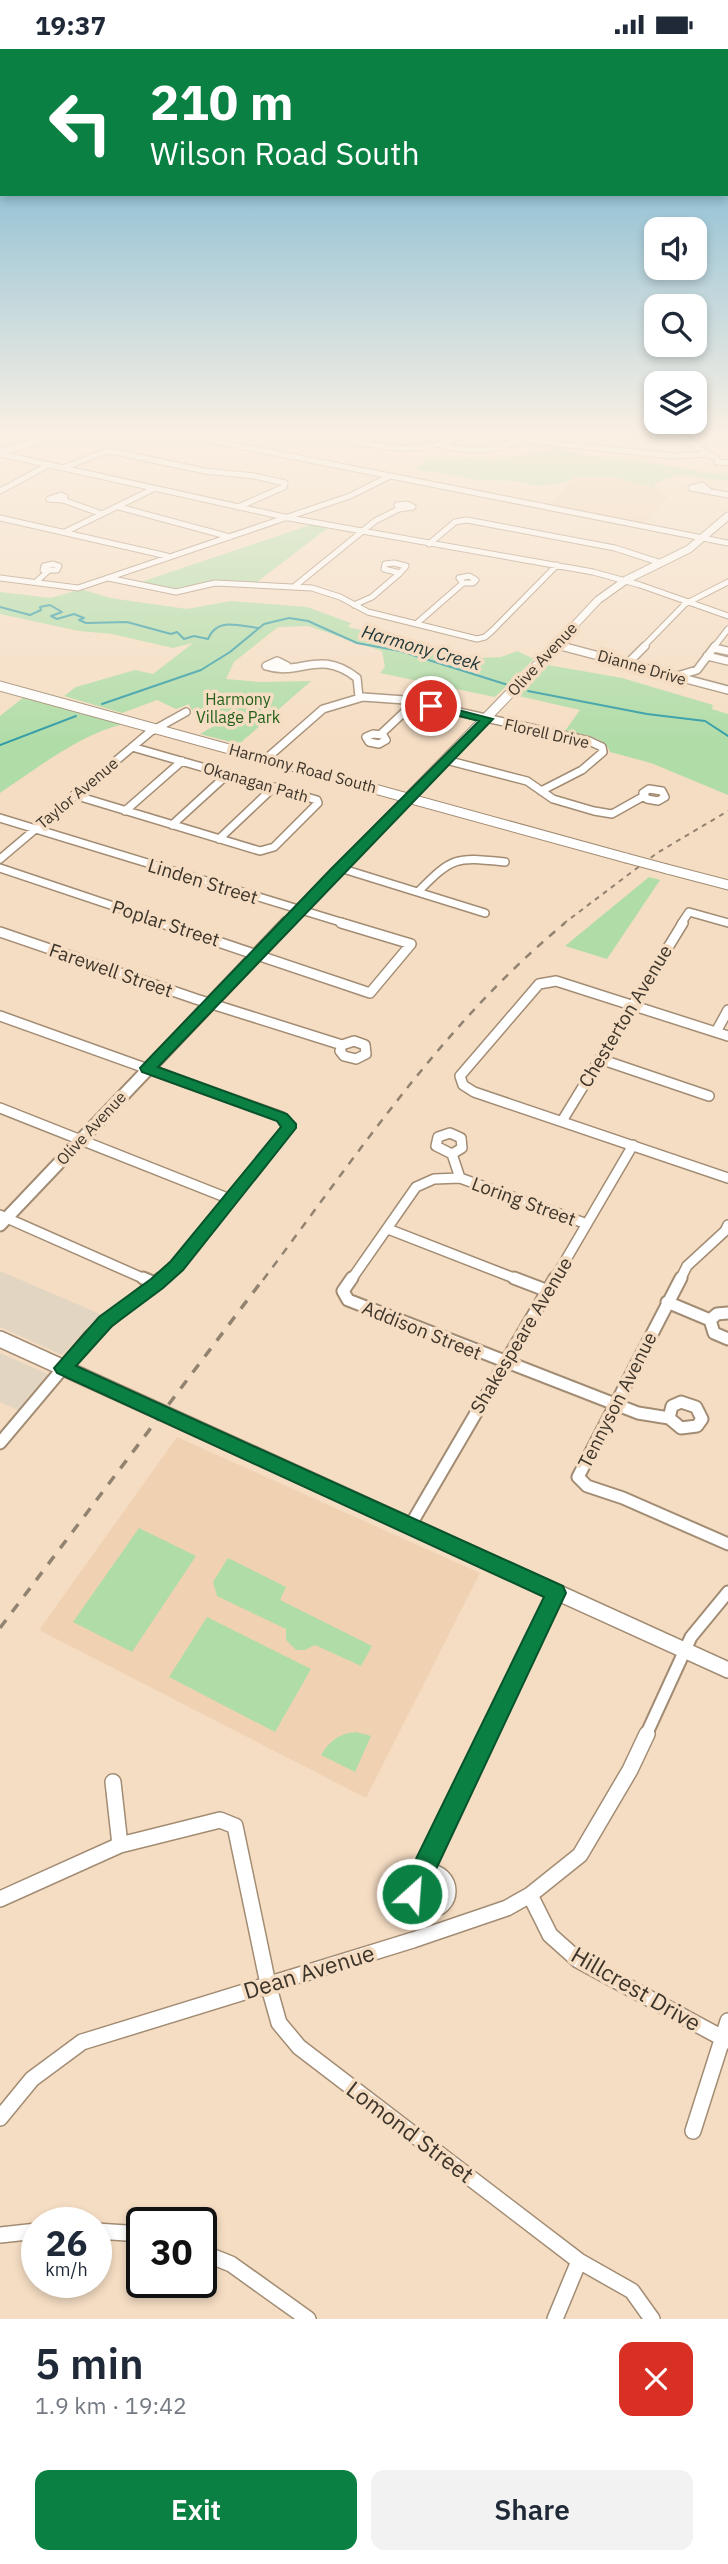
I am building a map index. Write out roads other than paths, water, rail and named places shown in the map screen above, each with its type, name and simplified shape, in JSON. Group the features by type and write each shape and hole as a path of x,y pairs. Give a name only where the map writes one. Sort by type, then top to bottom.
{"main road":[{"name":"Olive Avenue","path":"2,1220 299,910 487,719 601,596 706,536"},
{"name":"Harmony Road South","path":"0,686 728,885"},
{"path":"0,1339 728,1670"}],"street":[{"path":"81,536 167,557"},
{"path":"226,536 230,537"},
{"path":"0,578 73,589 233,536"},
{"path":"295,586 356,536"},
{"path":"383,536 556,565 626,580 728,616"},
{"path":"429,544 439,536"},
{"path":"551,536 615,548 661,563"},
{"path":"687,536 728,543"},
{"path":"108,578 176,592 215,583 295,586 330,593 368,612 468,638 485,637 555,571 556,565"},
{"path":"36,582 48,571"},
{"path":"354,605 372,597 400,573"},
{"path":"629,662 672,615 691,601 728,582"},
{"path":"416,624 463,583"},
{"path":"677,676 697,670 728,629"},
{"name":"Dianne Drive","path":"555,645 629,662 728,690"},
{"path":"714,648 728,651"},
{"path":"707,656 728,661"},
{"path":"287,666 328,663 347,669 357,678 359,697"},
{"name":"Florell Drive","path":"267,758 323,709 359,697 415,702 589,741 602,747 603,752 581,771 541,791"},
{"path":"381,734 415,702"},
{"name":"Taylor Avenue","path":"0,859 156,728 186,712"},
{"name":"Okanagan Path","path":"74,795 260,851 271,850 318,803 317,800 274,787 132,747"},
{"path":"446,759 527,781 553,799 612,814 643,796"},
{"path":"125,811 182,761"},
{"path":"172,825 228,774"},
{"path":"219,839 274,787"},
{"name":"Linden Street","path":"0,818 411,944 370,993"},
{"path":"418,892 454,858 505,862"},
{"name":"Poplar Street","path":"0,868 370,993"},
{"path":"340,868 485,913"},
{"name":"Chesterton Avenue","path":"562,1121 689,912 728,923"},
{"name":"Farewell Street","path":"0,932 210,1004 342,1045"},
{"path":"728,1036 556,981 547,981 539,984 460,1076 463,1085 474,1091 728,1178"},
{"path":"716,1032 728,1010"},
{"path":"0,1016 282,1117 288,1124 288,1128 177,1265 157,1284 106,1321 0,1443"},
{"path":"600,1059 709,1096"},
{"path":"0,1108 230,1199"},
{"name":"Shakespeare Avenue","path":"410,1526 633,1146"},
{"path":"452,1153 460,1178 434,1179 416,1187 387,1229 548,1291"},
{"name":"Loring Street","path":"460,1178 587,1224"},
{"path":"2,1220 157,1284"},
{"name":"Tennyson Avenue","path":"728,1225 725,1231 687,1266 579,1472 580,1481 587,1486 623,1498 728,1544"},
{"name":"Addison Street","path":"387,1229 343,1291 343,1296 348,1300 614,1405 638,1413 669,1418"},
{"path":"667,1302 710,1320"},
{"path":"710,1320 717,1314 728,1313"},
{"path":"710,1320 714,1333 728,1339"},
{"name":"Dean Avenue","path":"0,2118 32,2079 82,2042 495,1912 530,1895 580,1855 630,1770 694,1632 728,1592"},
{"path":"421,1874 556,1593"},
{"path":"0,1899 120,1845 113,1782"},
{"name":"Lomond Street","path":"120,1845 220,1820 235,1826 268,1984 279,2023 299,2047 579,2261 632,2291 652,2319"},
{"name":"Hillcrest Drive","path":"530,1895 550,1935 578,1960 725,2040"},
{"path":"694,2130 725,2040 728,2021"},
{"path":"0,2235 21,2233"},
{"path":"217,2258 231,2264 308,2319"},
{"path":"555,2319 579,2261"}],"waterway":[{"name":"Harmony Creek","path":"0,607 30,615 41,610 40,607 50,605 62,612 51,616 57,619 74,614 84,618 79,620 86,623 127,622 171,634 177,632 184,639 194,636 208,639 212,632 223,625 258,628"},
{"name":"Harmony Creek","path":"102,704 201,670 230,652 264,624 289,618 308,621 357,643 400,651 508,685"},
{"name":"Harmony Creek","path":"528,691 647,714 705,721 728,736"},
{"path":"0,745 76,716"}],"railway":[{"path":"563,924 657,853 728,811"},
{"path":"263,1280 368,1138 441,1047 480,1003 565,923"},
{"path":"0,1628 264,1278"}],"park label":[{"name":"Harmony Village Park","path":"238,708"}]}
